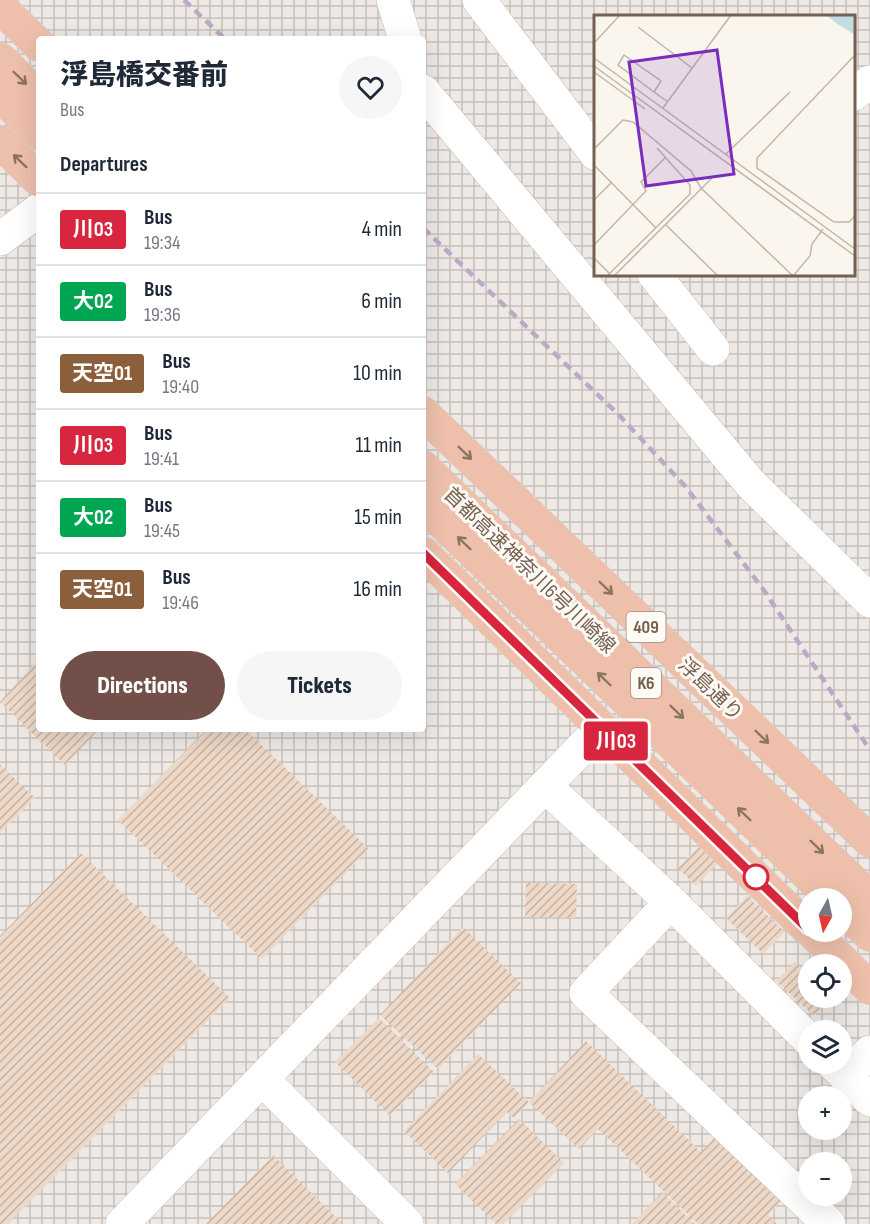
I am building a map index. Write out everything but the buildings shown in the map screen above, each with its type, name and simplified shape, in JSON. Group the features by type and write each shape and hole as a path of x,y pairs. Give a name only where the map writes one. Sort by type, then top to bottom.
{"highway":[{"path":"0,7 36,42"},
{"path":"0,59 36,94"},
{"path":"0,96 36,130"},
{"path":"0,142 36,177"},
{"name":"浮島通り","path":"426,416 870,841"},
{"name":"首都高速神奈川6号川崎線","path":"426,470 870,898"},
{"name":"首都高速神奈川6号川崎線","path":"426,507 822,888"},
{"path":"426,556 798,918"},
{"path":"852,918 870,935"},
{"path":"822,942 870,988"}],"lane":[{"path":"393,0 404,36"},
{"path":"479,0 594,151"},
{"path":"855,93 870,82"},
{"path":"426,95 750,483 870,601"},
{"path":"0,239 36,212"},
{"path":"656,276 713,349"},
{"path":"122,1224 602,727"},
{"path":"545,786 671,902 798,1029"},
{"path":"671,902 586,993 830,1224"},
{"path":"852,1062 870,1052"},
{"path":"843,1074 870,1100"},
{"path":"262,1079 407,1224"}],"shaded area":[{"path":"0,0 870,0 870,1224 0,1224"}],"railway":[{"path":"184,0 222,36"},
{"path":"426,231 618,414 685,486 763,589 870,750"}],"bus line":[{"name":"川03","path":"426,556 798,919"}]}
